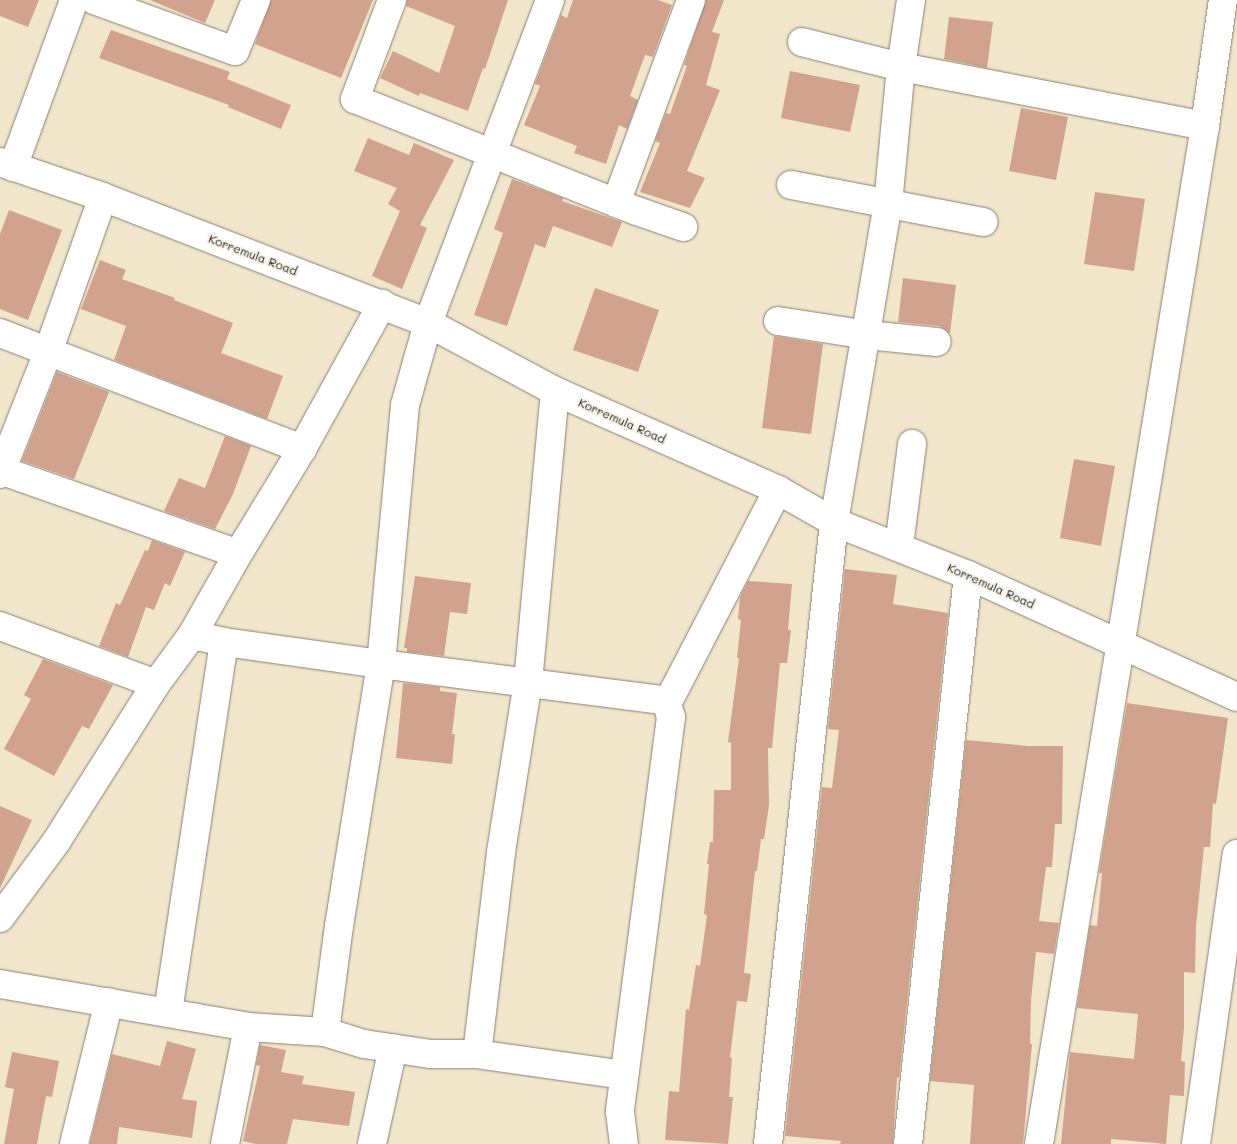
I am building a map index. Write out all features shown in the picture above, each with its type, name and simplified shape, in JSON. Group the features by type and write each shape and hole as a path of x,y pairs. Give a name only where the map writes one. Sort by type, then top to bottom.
{"street":[{"path":"7,165 74,0"},
{"path":"94,0 236,51 256,0"},
{"path":"392,0 355,99 616,203 683,227"},
{"path":"325,1032 339,926 381,664 405,405 428,323 550,0"},
{"path":"616,203 691,0"},
{"path":"768,1144 834,522 888,204 901,67 911,0"},
{"path":"1039,1144 1205,126 1223,0"},
{"path":"802,42 901,67 1205,126"},
{"name":"Korremula Road","path":"7,165 103,197 428,323 555,391 778,490 834,522 899,546 968,575 1237,697"},
{"path":"791,185 984,222"},
{"path":"103,197 48,352 0,472 238,554"},
{"path":"2,911 56,842 156,684 192,635 238,554 302,449 382,304"},
{"path":"778,321 867,335 937,342"},
{"path":"0,333 302,449"},
{"path":"477,1054 501,852 528,682 555,391"},
{"path":"899,546 912,444"},
{"path":"667,704 778,490"},
{"path":"908,1144 968,575"},
{"path":"0,626 156,684"},
{"path":"192,635 224,642 381,664 662,700 667,704 671,717 620,1112 624,1144"},
{"path":"168,1012 224,642"},
{"path":"1196,1144 1237,854"},
{"path":"0,984 248,1027 325,1032 364,1044 431,1054 477,1054 624,1076"},
{"path":"74,1144 109,1002"},
{"path":"225,1144 248,1027"},
{"path":"372,1144 393,1048"}],"building":[{"path":"0,0 39,0 28,27 0,16"},
{"path":"150,0 215,0 205,23"},
{"path":"271,0 373,0 341,78 255,44"},
{"path":"407,0 508,0 485,69 483,68 468,111 420,93 419,96 380,78 393,51 439,73 455,26 406,6"},
{"path":"573,0 658,0 672,5 653,57 645,55 630,96 638,100 627,129 619,125 606,164 574,153 577,146 524,125 540,86 535,84 561,15 567,18"},
{"path":"706,0 724,0 712,32 720,34 706,85 720,90 687,171 705,178 690,208 640,192 660,143 655,141 666,113 670,114 687,66 684,65"},
{"path":"949,17 993,22 987,68 944,59"},
{"path":"111,30 230,72 227,79 291,105 281,129 228,107 229,105 99,58"},
{"path":"790,71 860,85 850,132 781,118"},
{"path":"1021,108 1068,117 1056,180 1009,171"},
{"path":"368,138 409,155 414,143 454,160 420,225 427,228 402,289 372,276 400,211 388,204 397,188 354,171"},
{"path":"512,179 563,198 562,201 622,222 612,247 553,226 545,248 535,244 507,326 474,315 503,233 494,229"},
{"path":"1095,192 1145,199 1134,271 1084,264"},
{"path":"9,210 62,230 28,320 0,309 0,234"},
{"path":"100,260 126,270 122,279 175,298 174,300 233,323 221,353 283,376 267,419 114,360 126,326 81,309"},
{"path":"903,278 956,285 950,333 939,326 898,322"},
{"path":"595,288 659,310 638,372 573,350"},
{"path":"774,336 823,344 811,434 762,428"},
{"path":"57,372 109,392 74,479 22,461"},
{"path":"225,436 251,446 233,494 215,529 164,511 179,478 205,488"},
{"path":"1074,459 1115,466 1101,546 1060,538"},
{"path":"152,540 185,552 170,586 165,583 154,610 146,607 128,657 99,646 116,603 120,605 145,550 148,551"},
{"path":"845,569 897,575 893,604 948,613 899,1078 897,1077 893,1144 840,1144 841,1141 785,1136 822,787 832,788 839,730 828,729"},
{"path":"415,576 471,583 467,614 450,612 444,656 407,652 407,648 404,648"},
{"path":"748,581 792,584 788,630 791,630 787,663 780,663 772,748 768,748 769,805 764,839 761,839 757,871 755,871 744,973 751,974 747,1002 737,1001 730,1057 732,1058 729,1097 733,1097 728,1144 665,1140 669,1091 679,1092 686,1009 689,1010 696,965 700,966 707,915 704,914 709,864 707,864 710,842 713,842 714,790 731,790 731,743 728,742 739,658 737,658 741,620 738,619 740,597"},
{"path":"43,659 113,685 89,729 82,726 54,776 4,749 31,699 24,695"},
{"path":"403,683 440,687 440,691 457,693 452,734 455,734 452,764 396,758"},
{"path":"1127,703 1228,718 1216,804 1213,803 1210,847 1204,847 1196,926 1195,973 1184,972 1184,1027 1181,1061 1185,1062 1184,1096 1170,1095 1166,1144 1111,1139 1111,1144 1061,1144 1070,1052 1134,1059 1138,1014 1077,1008 1090,925 1097,926 1102,873 1099,873"},
{"path":"966,740 1027,746 1063,746 1062,824 1055,824 1052,867 1046,867 1039,921 1059,923 1054,954 1036,952 1031,1000 1030,1044 1032,1044 1023,1144 970,1144 974,1085 930,1081"},
{"path":"0,806 32,820 0,888"},
{"path":"167,1041 196,1049 182,1099 197,1101 192,1138 119,1127 117,1144 90,1144 112,1054 160,1066"},
{"path":"260,1045 286,1050 281,1072 304,1076 302,1084 355,1092 349,1126 293,1119 287,1144 256,1144 243,1141 260,1066 256,1065"},
{"path":"12,1052 59,1061 52,1097 46,1096 37,1144 4,1144 14,1089 5,1087"}]}
